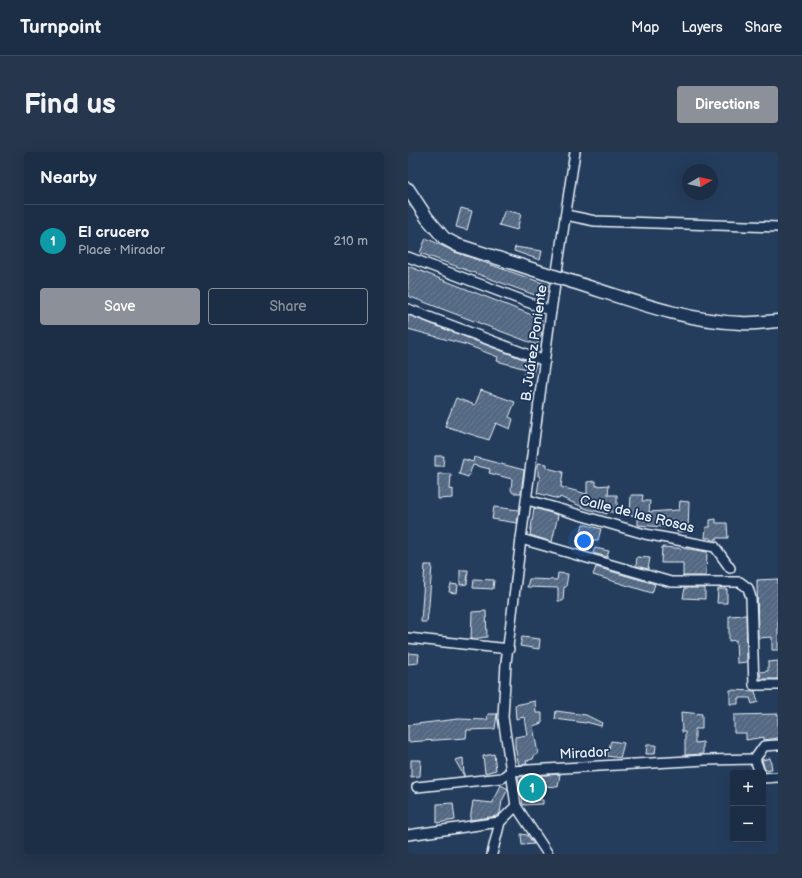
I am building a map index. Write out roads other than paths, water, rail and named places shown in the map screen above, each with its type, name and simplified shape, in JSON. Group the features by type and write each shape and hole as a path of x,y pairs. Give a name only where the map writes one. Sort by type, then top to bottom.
{"main road":[{"path":"408,189 427,218 444,238 457,245 672,313 708,320 743,324 778,321"}],"street":[{"name":"B. Juárez Poniente","path":"516,806 503,717 508,649 551,310 575,152"},
{"path":"566,215 594,222 778,226"},
{"path":"408,257 551,310"},
{"path":"408,309 545,361"},
{"name":"Calle de las Rosas","path":"528,500 645,534 715,547 730,568"},
{"path":"522,539 671,582 740,582 748,588 751,598 754,685 778,685"},
{"path":"408,638 508,649"},
{"path":"759,770 755,759 764,746 778,745"},
{"name":"Mirador","path":"417,787 502,778 511,771 706,760 755,759"},
{"path":"766,778 778,777"},
{"path":"492,854 500,822 516,806 548,854"},
{"path":"408,835 500,822"}],"place":[{"name":"El crucero","path":"532,788"}]}
